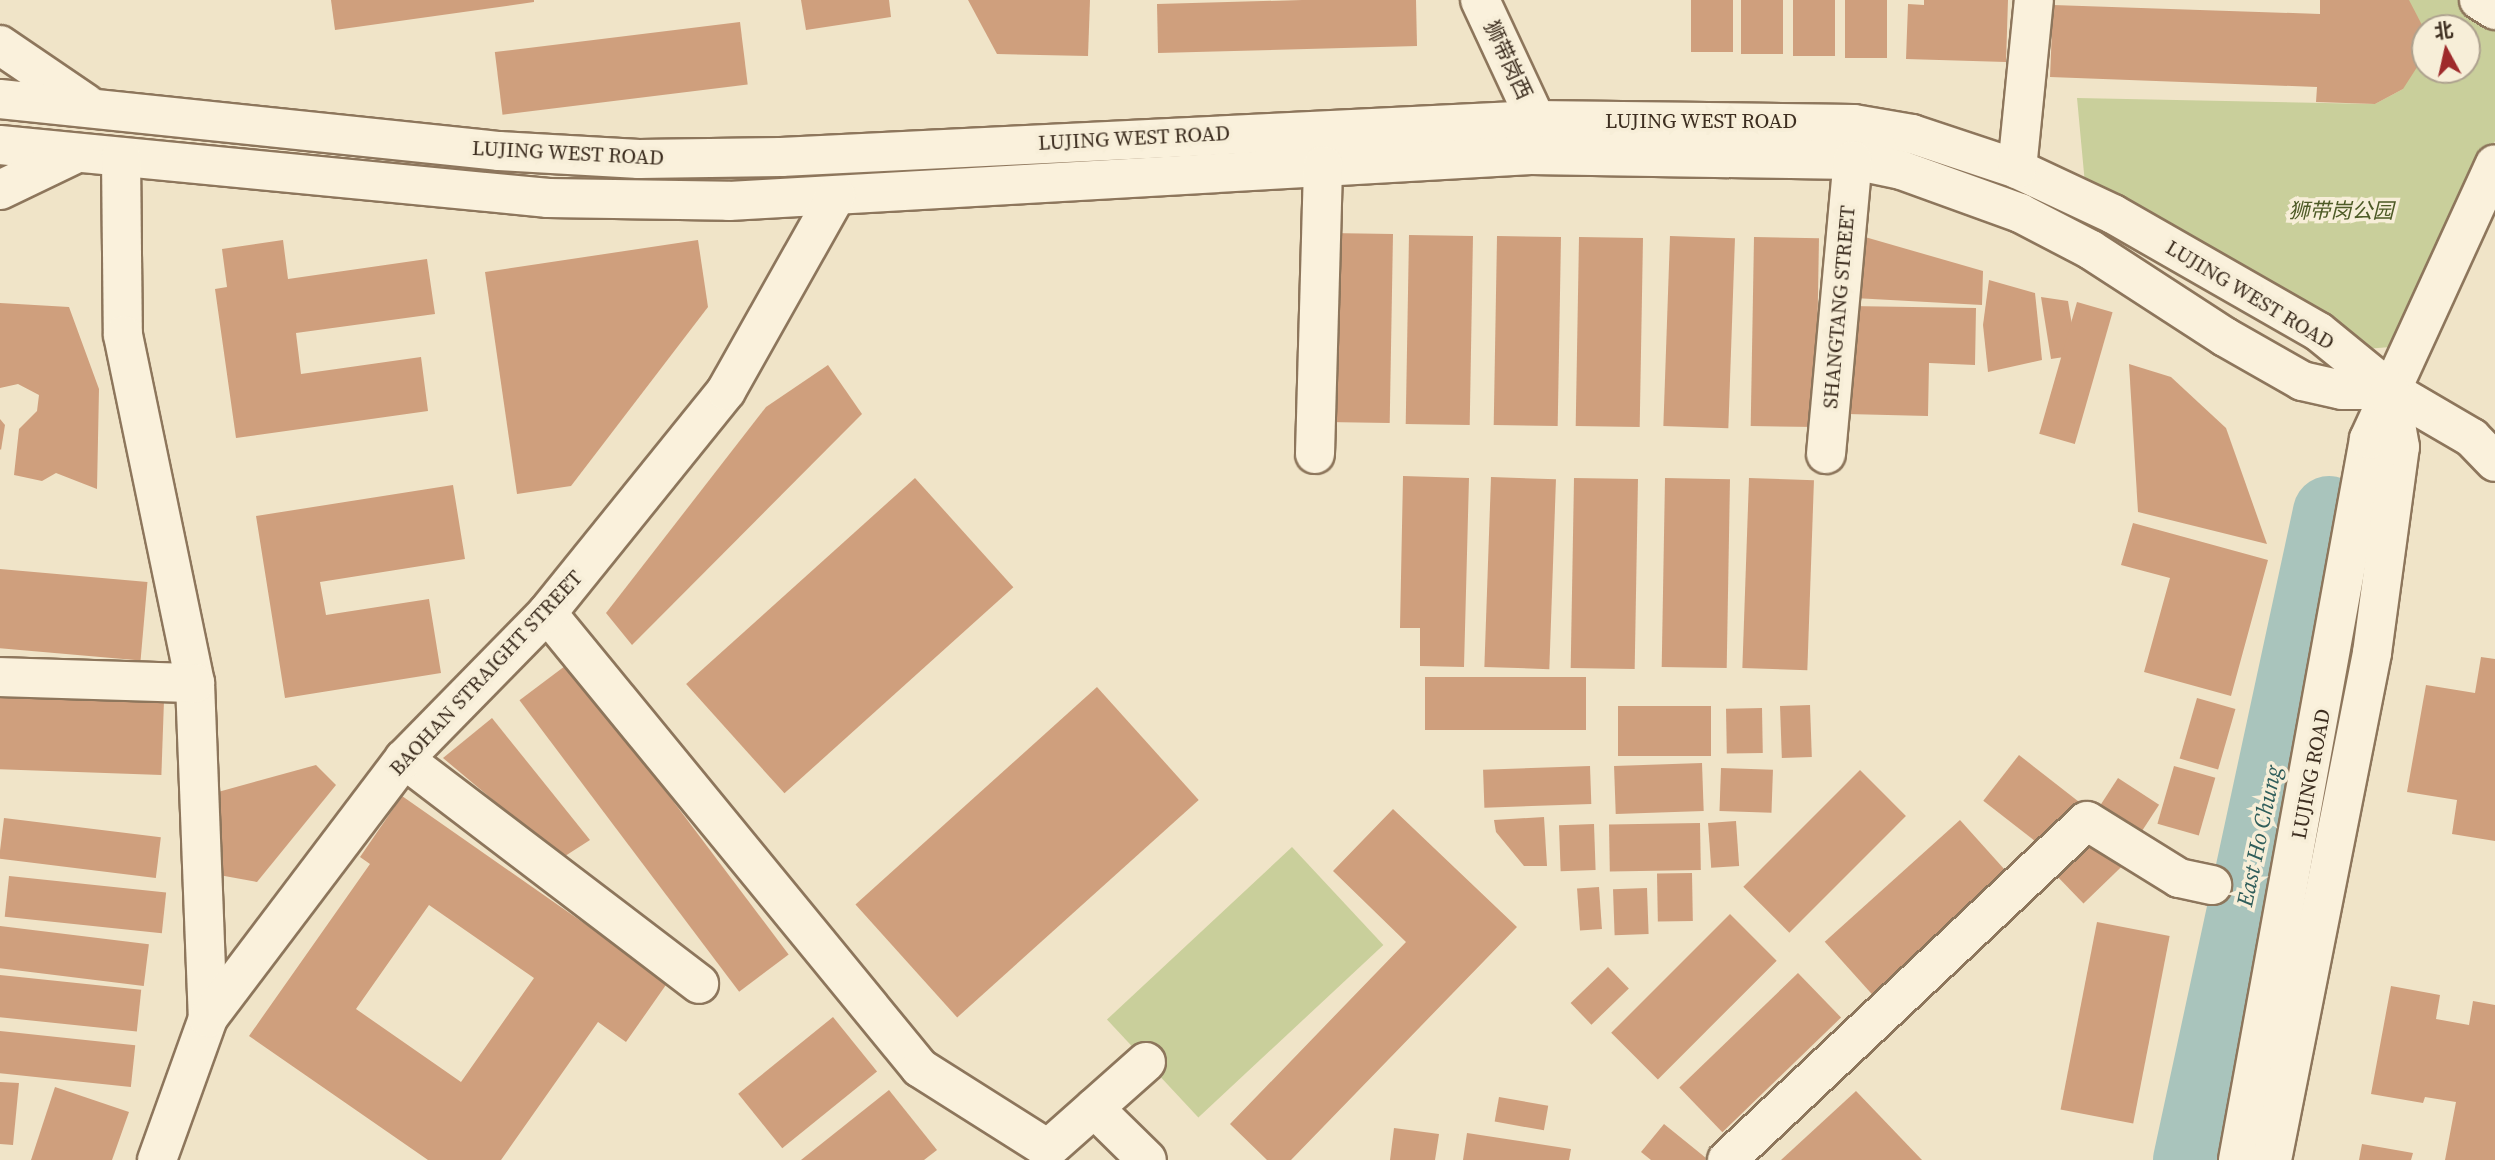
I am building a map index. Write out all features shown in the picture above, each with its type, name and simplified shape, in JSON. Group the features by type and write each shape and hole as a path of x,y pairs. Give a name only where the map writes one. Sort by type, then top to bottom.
{"street":[{"name":"狮带岗西","path":"1480,0 1536,120"},
{"path":"2017,169 2034,0"},
{"path":"2479,0 2495,10"},
{"path":"0,45 93,108"},
{"name":"LUJING WEST ROAD","path":"0,99 499,151 639,159 781,157 1536,120 1854,124 1912,134 2017,169 2113,214 2319,332 2390,390"},
{"name":"LUJING WEST ROAD","path":"0,145 548,198 729,201 1323,165 1613,153 1853,160 1914,174 2020,213 2091,250 2224,337 2302,381 2342,390 2390,390"},
{"path":"0,190 75,154"},
{"path":"121,157 123,335 195,683 208,1018"},
{"name":"SHANGTANG STREET","path":"1826,454 1853,160"},
{"name":"LUJING ROAD","path":"2238,1160 2369,439 2495,164"},
{"path":"1315,454 1323,165"},
{"name":"BAOHAN STRAIGHT STREET","path":"157,1160 208,1018 404,759 547,613 726,391 836,196"},
{"path":"2390,390 2472,438 2495,462"},
{"name":"LUJING ROAD","path":"2272,1160 2372,653 2400,447 2390,390"},
{"path":"547,613 920,1068 1048,1149 1146,1062"},
{"path":"0,677 195,683"},
{"path":"404,759 699,984"},
{"path":"1727,1160 2087,821 2179,878 2212,885"},
{"path":"1094,1108 1147,1160"}],"green space":[{"name":"狮带岗公园","path":"2409,0 2461,0 2495,22 2495,141 2391,347 2365,349 2085,184 2077,98 2375,104 2403,89"},
{"path":"1292,847 1383,945 1198,1118 1107,1020"}],"building":[{"path":"331,0 534,0 534,2 335,30"},
{"path":"801,0 889,0 891,17 806,30"},
{"path":"968,0 1090,0 1088,56 997,54"},
{"path":"1416,0 1417,46 1158,53 1157,4"},
{"path":"1691,0 1733,0 1733,52 1691,52"},
{"path":"1741,0 1783,0 1783,54 1741,54"},
{"path":"1793,0 1835,0 1835,56 1793,56"},
{"path":"1845,0 1887,0 1887,58 1845,58"},
{"path":"1924,0 2008,0 2006,62 1906,59 1908,4 1924,5"},
{"path":"2320,0 2409,0 2416,14 2411,14 2411,77 2403,89 2375,104 2316,102 2317,87 2050,77 2053,5 2320,14"},
{"path":"740,22 748,85 503,115 495,52"},
{"path":"1329,233 1393,234 1390,423 1326,422"},
{"path":"1409,235 1473,236 1470,425 1406,424"},
{"path":"1858,235 1983,271 1982,305 1854,298"},
{"path":"1497,236 1561,237 1558,426 1494,425"},
{"path":"1670,236 1735,238 1728,428 1663,426"},
{"path":"1579,237 1643,238 1640,427 1576,426"},
{"path":"1754,237 1819,238 1816,427 1751,426"},
{"path":"283,240 288,279 427,259 435,314 296,333 301,374 421,357 428,411 236,438 215,289 227,287 222,249"},
{"path":"698,240 708,307 571,486 517,494 485,272"},
{"path":"1989,280 2035,293 2042,360 1988,372 1983,325"},
{"path":"2041,297 2068,301 2077,355 2051,359"},
{"path":"2077,302 2113,312 2075,444 2039,434"},
{"path":"0,303 69,307 99,389 97,489 56,473 42,481 14,475 19,429 37,411 39,395 18,384 0,388"},
{"path":"1849,306 1976,308 1975,365 1929,363 1928,416 1847,414"},
{"path":"2129,364 2171,377 2226,428 2267,544 2138,512"},
{"path":"828,365 862,414 632,645 606,613 766,407"},
{"path":"0,419 5,425 1,450 0,449"},
{"path":"1403,476 1469,478 1464,667 1420,666 1420,628 1400,628"},
{"path":"1491,477 1556,479 1549,669 1484,667"},
{"path":"915,478 1013,587 784,793 686,684"},
{"path":"1574,478 1638,479 1635,669 1571,668"},
{"path":"1665,478 1730,479 1727,668 1662,667"},
{"path":"1749,478 1814,480 1807,670 1742,668"},
{"path":"453,485 465,559 320,582 326,615 429,599 441,673 285,698 256,516"},
{"path":"2133,523 2268,560 2231,696 2144,672 2170,578 2121,565"},
{"path":"0,569 147,582 141,661 0,648"},
{"path":"2481,657 2495,659 2495,841 2452,834 2457,800 2407,792 2426,685 2475,693"},
{"path":"569,663 789,955 739,992 519,700"},
{"path":"1425,677 1586,677 1586,730 1425,730"},
{"path":"1097,687 1199,800 957,1017 855,904"},
{"path":"0,694 164,700 161,775 0,769"},
{"path":"2197,698 2235,709 2218,770 2180,759"},
{"path":"1810,705 1812,757 1782,758 1780,706"},
{"path":"1618,706 1711,706 1711,756 1618,756"},
{"path":"1762,708 1763,753 1727,754 1726,709"},
{"path":"492,718 590,840 562,858 443,758"},
{"path":"2019,755 2084,805 2048,851 1983,801"},
{"path":"1702,763 1704,811 1616,814 1614,766"},
{"path":"316,765 336,785 257,882 219,875 218,792"},
{"path":"1590,766 1591,804 1484,808 1483,770"},
{"path":"2174,766 2215,778 2199,836 2157,824"},
{"path":"1721,768 1773,770 1771,813 1719,811"},
{"path":"1860,770 1906,816 1789,933 1743,887"},
{"path":"2118,778 2159,805 2133,844 2092,817"},
{"path":"402,796 668,982 626,1042 598,1022 501,1160 428,1160 249,1036 370,864 360,857","holes":["429,905 534,978 461,1082 356,1009"]},
{"path":"1393,809 1517,927 1291,1160 1267,1160 1230,1124 1406,942 1333,871"},
{"path":"1544,817 1547,866 1524,866 1496,832 1494,820"},
{"path":"4,818 161,837 156,878 0,859"},
{"path":"1960,820 2013,879 1878,1000 1825,942"},
{"path":"1736,821 1739,866 1711,868 1708,823"},
{"path":"1700,823 1701,870 1610,872 1609,825"},
{"path":"1594,824 1596,870 1561,871 1559,825"},
{"path":"2089,830 2123,865 2083,903 2049,868"},
{"path":"1692,873 1693,921 1658,922 1657,874"},
{"path":"9,876 166,893 162,933 5,917"},
{"path":"1599,887 1602,929 1580,930 1577,889"},
{"path":"1647,888 1649,934 1615,935 1613,889"},
{"path":"1730,914 1777,961 1658,1079 1611,1033"},
{"path":"2097,922 2170,936 2133,1124 2061,1109"},
{"path":"0,926 149,944 144,986 0,968"},
{"path":"1608,967 1629,989 1591,1025 1571,1003"},
{"path":"1798,973 1841,1018 1722,1132 1679,1088"},
{"path":"0,975 141,990 137,1032 0,1017"},
{"path":"2391,986 2440,995 2436,1019 2469,1025 2473,1001 2495,1005 2495,1160 2445,1160 2456,1102 2425,1097 2423,1103 2371,1094"},
{"path":"833,1017 877,1071 782,1148 738,1094"},
{"path":"0,1031 135,1045 131,1087 0,1073"},
{"path":"0,1082 19,1083 13,1145 0,1144"},
{"path":"55,1087 129,1112 112,1160 31,1160"},
{"path":"889,1090 937,1150 924,1160 801,1160"},
{"path":"1856,1091 1922,1160 1781,1160"},
{"path":"1499,1097 1548,1106 1544,1130 1495,1122"},
{"path":"1664,1124 1706,1158 1705,1160 1651,1160 1641,1152"},
{"path":"1394,1128 1439,1134 1435,1160 1390,1160"},
{"path":"1467,1133 1571,1149 1569,1160 1463,1160"},
{"path":"2362,1144 2413,1153 2411,1160 2359,1160"}],"waterway":[{"name":"East Ho Chung","path":"2189,1160 2329,512"}]}
